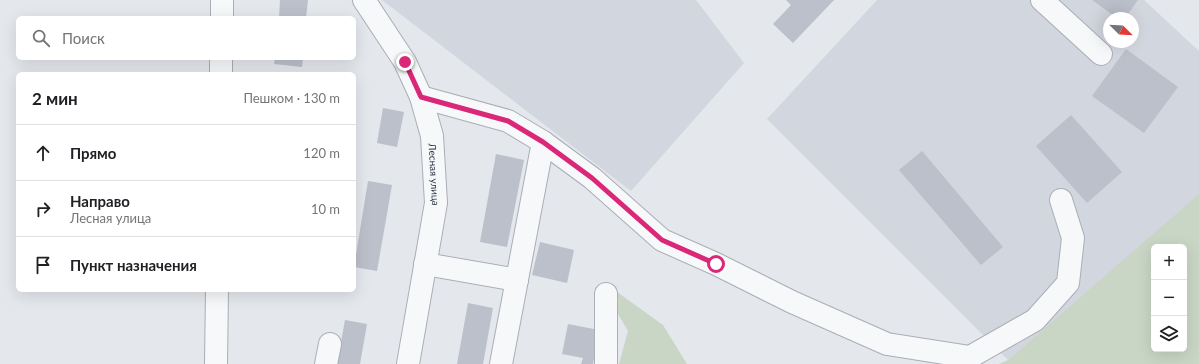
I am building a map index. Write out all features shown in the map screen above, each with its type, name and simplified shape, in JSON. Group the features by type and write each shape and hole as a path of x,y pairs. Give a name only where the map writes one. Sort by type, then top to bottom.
{"street":[{"path":"222,0 222,16"},
{"name":"Лесная улица","path":"364,0 405,62 421,97 432,136 436,203 408,364"},
{"path":"1042,0 1101,54"},
{"path":"221,60 221,72"},
{"path":"421,97 508,121 543,142 592,178 662,240 716,264 792,302 887,344 970,357 1035,320 1068,283 1073,238 1060,200"},
{"path":"501,364 543,142"},
{"path":"425,264 517,280"},
{"path":"216,364 217,292"},
{"path":"606,294 606,364"}],"shaded area":[{"path":"382,0 696,0 744,63 631,191"},
{"path":"877,0 1144,0 1199,51 1199,195 1008,360 767,119"}],"green space":[{"path":"1199,194 1199,364 999,364 1008,360"},
{"path":"606,284 663,325 687,364 619,364 628,331 606,294"}],"building":[{"path":"280,0 308,0 306,16 279,16"},
{"path":"786,0 834,0 793,43 773,24 791,5"},
{"path":"1092,0 1138,0 1129,12 1109,12"},
{"path":"1126,49 1178,87 1144,133 1092,96"},
{"path":"275,60 303,60 302,67 274,64"},
{"path":"383,108 404,112 397,147 377,143"},
{"path":"1071,115 1122,172 1087,203 1036,146"},
{"path":"922,151 1003,247 981,265 899,170"},
{"path":"496,154 524,160 507,247 480,242"},
{"path":"368,181 392,185 377,271 356,267 356,255"},
{"path":"540,242 574,250 567,283 532,275"},
{"path":"468,303 493,308 483,364 457,364"},
{"path":"345,320 367,324 360,364 337,364"},
{"path":"568,324 599,330 593,364 581,364 583,358 562,354"}],"route":[{"path":"405,62 421,97 508,121 543,142 592,178 662,240 716,264"}]}
